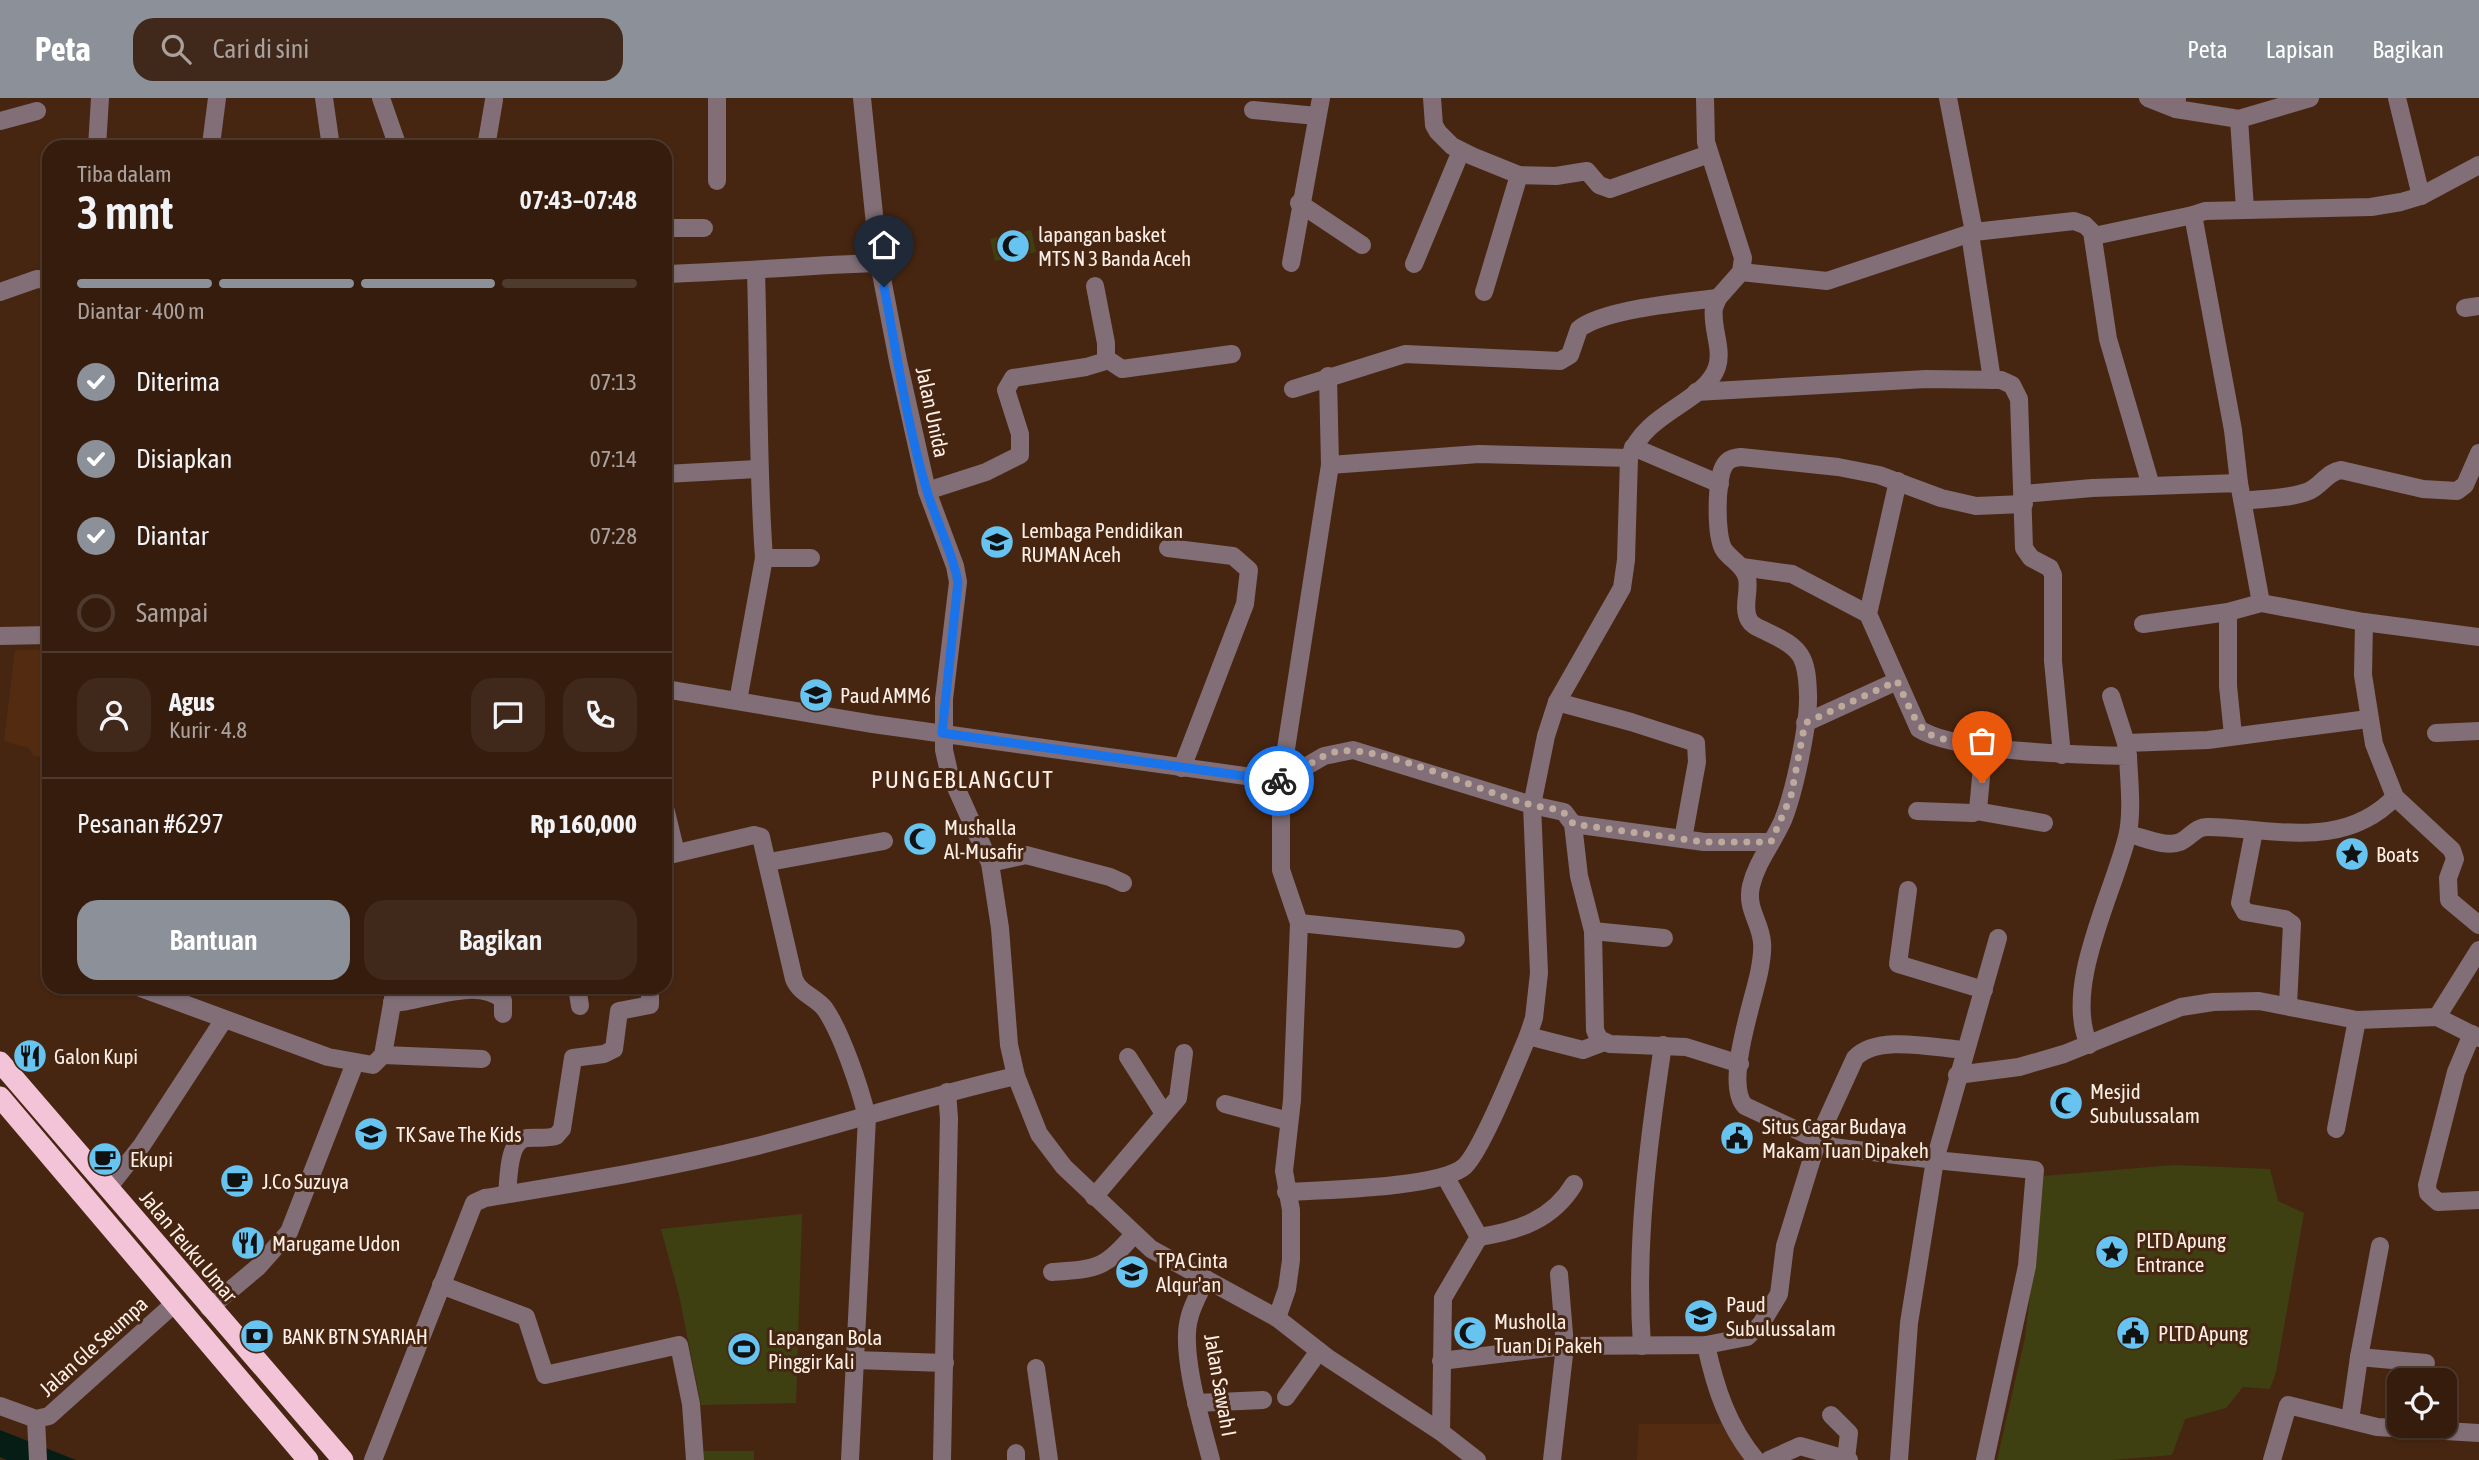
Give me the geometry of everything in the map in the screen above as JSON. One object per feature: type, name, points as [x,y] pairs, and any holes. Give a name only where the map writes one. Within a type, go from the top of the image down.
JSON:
[{"type":"highway","name":"Jalan Teuku Umar","points":[[0,1062],[209,1308],[344,1460]]},
{"type":"highway","points":[[0,1097],[309,1460]]},
{"type":"street","points":[[97,140],[100,98]]},
{"type":"street","points":[[212,140],[217,98]]},
{"type":"street","points":[[324,98],[330,140]]},
{"type":"street","points":[[381,98],[396,140]]},
{"type":"street","points":[[717,98],[717,181]]},
{"type":"street","name":"Jalan Unida","points":[[862,98],[879,263],[927,491],[955,566],[958,582],[942,733],[949,772],[990,863],[1000,928],[1009,1045],[1016,1076],[1039,1134],[1054,1156],[1094,1197],[1167,1260],[1277,1318],[1319,1351],[1446,1436],[1477,1460]]},
{"type":"street","points":[[1432,98],[1434,125],[1438,132],[1461,151],[1519,175],[1556,176],[1582,170],[1590,172],[1602,187],[1615,188],[1709,154]]},
{"type":"street","points":[[1286,1192],[1363,1187],[1445,1176],[1460,1170],[1468,1163],[1528,1036],[1534,1018],[1539,973],[1532,805],[1546,736],[1558,702],[1622,587],[1626,560],[1631,453],[1653,423],[1696,393],[1713,375],[1717,365],[1713,315],[1718,298],[1741,272],[1743,258],[1709,154],[1704,128],[1705,98]]},
{"type":"street","points":[[1948,98],[1972,233],[1992,380]]},
{"type":"street","points":[[2148,98],[2239,119],[2310,98]]},
{"type":"street","points":[[2396,98],[2421,196]]},
{"type":"street","points":[[487,140],[496,99]]},
{"type":"street","points":[[1253,110],[1319,107],[1299,203],[1291,263]]},
{"type":"street","points":[[0,121],[37,111]]},
{"type":"street","points":[[2239,119],[2245,209]]},
{"type":"street","points":[[1414,264],[1461,151]]},
{"type":"street","points":[[2094,236],[2204,211],[2371,207],[2421,196],[2479,165]]},
{"type":"street","points":[[1484,292],[1519,175]]},
{"type":"street","points":[[1299,203],[1362,245]]},
{"type":"street","points":[[2193,215],[2233,430],[2239,482],[2261,603]]},
{"type":"street","points":[[1741,272],[1828,281],[1972,233],[2074,221],[2088,228],[2094,236],[2108,340],[2151,486]]},
{"type":"street","points":[[672,228],[704,228]]},
{"type":"street","points":[[672,274],[756,272],[811,264],[879,263]]},
{"type":"street","points":[[737,701],[764,558],[757,468],[760,377],[756,272]]},
{"type":"street","points":[[0,292],[42,279]]},
{"type":"street","points":[[1094,286],[1107,359],[1122,369],[1232,354]]},
{"type":"street","points":[[1293,389],[1405,354],[1560,361],[1570,355],[1579,329],[1591,322],[1640,310],[1718,298]]},
{"type":"street","points":[[927,491],[986,472],[1020,455],[1020,434],[1006,390],[1013,378],[1101,364],[1107,359]]},
{"type":"street","points":[[1277,1318],[1287,1289],[1291,1260],[1292,1218],[1284,1171],[1299,923],[1281,870],[1278,850],[1281,781],[1330,465],[1328,376]]},
{"type":"street","points":[[1696,393],[1913,380],[1992,380],[2012,384],[2018,394],[2025,552],[2053,572],[2053,661],[2063,755]]},
{"type":"street","points":[[1330,465],[1479,454],[1631,453],[1720,485]]},
{"type":"street","points":[[2243,501],[2301,494],[2317,486],[2333,472],[2341,470],[2423,489],[2457,491],[2465,485],[2479,453]]},
{"type":"street","points":[[1985,1460],[2027,1266],[2035,1170],[1851,1150],[1818,1139],[1742,1104],[1737,1090],[1744,1027],[1762,953],[1760,932],[1749,897],[1757,866],[1771,842],[1791,796],[1809,700],[1806,663],[1797,650],[1750,621],[1746,611],[1747,582],[1742,568],[1721,542],[1718,531],[1720,485],[1725,465],[1734,458],[1741,457],[1838,467],[1898,481],[1941,498],[1976,506],[2151,486],[2239,482]]},
{"type":"street","points":[[672,474],[757,468]]},
{"type":"street","points":[[1898,481],[1868,614],[1919,729],[1940,739],[2063,755],[2127,750],[2368,719]]},
{"type":"street","points":[[1168,548],[1233,556],[1250,570],[1245,604],[1182,768]]},
{"type":"street","points":[[764,558],[811,558]]},
{"type":"street","points":[[1742,568],[1791,574],[1868,614]]},
{"type":"street","points":[[2143,624],[2261,603],[2364,622],[2479,637]]},
{"type":"street","points":[[2228,611],[2228,686],[2233,735]]},
{"type":"street","points":[[2364,622],[2363,675],[2374,744],[2395,797],[2452,850],[2455,859],[2448,878],[2449,900],[2479,925]]},
{"type":"street","points":[[0,636],[42,635]]},
{"type":"street","points":[[1805,723],[1897,681]]},
{"type":"street","points":[[672,690],[942,733],[1281,781],[1324,756],[1353,750],[1532,805],[1559,810],[1567,814],[1573,824],[1579,876],[1593,932],[1595,1030],[1604,1042]]},
{"type":"street","points":[[2089,1045],[2081,1021],[2082,984],[2128,834],[2127,750],[2117,724],[2111,696]]},
{"type":"street","points":[[1558,702],[1696,743],[1696,762],[1683,839]]},
{"type":"street","points":[[2435,733],[2479,731]]},
{"type":"street","points":[[1976,811],[1984,745]]},
{"type":"street","points":[[2128,834],[2170,844],[2181,842],[2202,827],[2318,835],[2382,811],[2395,797]]},
{"type":"street","points":[[1917,811],[1976,811],[2044,823]]},
{"type":"street","points":[[1573,824],[1715,843],[1771,842]]},
{"type":"street","points":[[2254,831],[2239,903],[2245,912],[2285,919],[2292,924],[2288,1005]]},
{"type":"street","points":[[672,855],[758,835],[764,842],[794,979],[802,991],[814,998],[827,1012],[860,1087],[867,1117],[850,1460]]},
{"type":"street","points":[[768,862],[884,841]]},
{"type":"street","points":[[990,863],[1026,855],[1123,883]]},
{"type":"street","points":[[1908,890],[1898,964],[1984,990]]},
{"type":"street","points":[[1299,923],[1456,939]]},
{"type":"street","points":[[1593,932],[1664,938]]},
{"type":"street","points":[[1899,1460],[1909,1323],[1935,1160],[1998,938]]},
{"type":"street","points":[[2437,1017],[2479,950]]},
{"type":"street","points":[[156,994],[223,1021],[355,1063],[376,1064],[383,1055],[393,995],[415,1002],[432,994]]},
{"type":"street","points":[[492,994],[503,1000],[503,1014]]},
{"type":"street","points":[[578,994],[580,1006]]},
{"type":"street","points":[[507,1194],[511,1161],[518,1143],[523,1138],[552,1137],[562,1129],[573,1058],[604,1054],[614,1049],[619,1011],[650,1005],[650,994]]},
{"type":"street","points":[[1957,1075],[2019,1067],[2089,1045],[2181,1007],[2235,1001],[2288,1005],[2357,1020],[2437,1017],[2476,1036],[2462,1054],[2427,1185],[2428,1193],[2438,1202],[2479,1200]]},
{"type":"street","points":[[2336,1129],[2357,1020]]},
{"type":"street","points":[[108,1188],[142,1145],[223,1021]]},
{"type":"street","points":[[1528,1036],[1583,1050],[1604,1042],[1686,1047],[1740,1064]]},
{"type":"street","points":[[1441,1361],[1565,1346],[1706,1345],[1747,1336],[1773,1308],[1779,1294],[1790,1227],[1818,1139],[1855,1058],[1866,1048],[1881,1044],[1965,1050]]},
{"type":"street","points":[[1642,1346],[1640,1275],[1651,1123],[1663,1045]]},
{"type":"street","points":[[1094,1197],[1163,1112],[1178,1098],[1184,1053]]},
{"type":"street","points":[[383,1055],[482,1059]]},
{"type":"street","points":[[1128,1057],[1163,1112]]},
{"type":"street","points":[[209,1308],[270,1255],[289,1232],[355,1063]]},
{"type":"street","points":[[373,1460],[474,1203],[507,1194],[629,1175],[867,1117],[947,1092],[1016,1076]]},
{"type":"street","points":[[942,1460],[947,1092]]},
{"type":"street","points":[[1225,1104],[1289,1121]]},
{"type":"street","points":[[1445,1176],[1479,1237]]},
{"type":"street","points":[[1451,1460],[1446,1436],[1441,1361],[1444,1298],[1479,1237],[1543,1219],[1556,1209],[1574,1184]]},
{"type":"street","points":[[1052,1272],[1086,1269],[1105,1264],[1114,1259],[1134,1234]]},
{"type":"street","points":[[2350,1420],[2380,1245]]},
{"type":"street","points":[[1552,1460],[1565,1346],[1559,1274]]},
{"type":"street","name":"Jalan Sawah I","points":[[1206,1279],[1187,1328],[1196,1403],[1212,1460]]},
{"type":"street","points":[[441,1285],[526,1317],[545,1375],[679,1345],[689,1393],[695,1460]]},
{"type":"street","name":"Jalan Gle Seumpa","points":[[0,1406],[36,1427],[175,1303]]},
{"type":"street","points":[[1706,1345],[1714,1383],[1727,1416],[1756,1460]]},
{"type":"street","points":[[1286,1397],[1319,1351]]},
{"type":"street","points":[[2359,1357],[2426,1363]]},
{"type":"street","points":[[855,1360],[945,1363]]},
{"type":"street","points":[[1036,1368],[1049,1460]]},
{"type":"street","points":[[1196,1403],[1263,1399]]},
{"type":"street","points":[[2272,1460],[2288,1405],[2378,1427],[2479,1433]]},
{"type":"street","points":[[1769,1460],[1800,1446],[1847,1460],[1849,1433],[1831,1415]]},
{"type":"street","points":[[36,1427],[38,1460]]},
{"type":"shaded area","name":"lapangan basket MTS N 3 Banda Aceh","points":[[1031,230],[1036,252],[995,261],[990,239]]},
{"type":"shaded area","points":[[15,650],[42,650],[42,756],[34,756],[29,748],[4,741]]},
{"type":"shaded area","points":[[2174,1165],[2270,1169],[2278,1201],[2304,1213],[2276,1372],[2270,1389],[2243,1387],[2226,1408],[2185,1419],[2172,1455],[2111,1460],[1997,1460],[2025,1338],[2044,1176]]},
{"type":"shaded area","name":"Lapangan Bola Pinggir Kali","points":[[802,1214],[796,1403],[701,1405],[679,1295],[661,1229]]},
{"type":"shaded area","points":[[1639,1424],[1729,1424],[1754,1460],[1637,1460]]},
{"type":"shaded area","points":[[0,1430],[76,1460],[7,1460],[0,1457]]},
{"type":"shaded area","points":[[699,1451],[754,1451],[754,1460],[699,1460]]},
{"type":"way so far","points":[[1279,781],[1324,756],[1353,750],[1511,799],[1559,810],[1567,814],[1573,824],[1715,843],[1771,842],[1783,820],[1791,796],[1805,723],[1897,681],[1919,729],[1940,739],[1984,745],[1982,783]]},
{"type":"place","name":"lapangan basket MTS N 3 Banda Aceh","points":[[1013,246]]},
{"type":"place","name":"Lembaga Pendidikan RUMAN Aceh","points":[[997,542]]},
{"type":"place","name":"Paud AMM6","points":[[816,695]]},
{"type":"place","name":"Mushalla Al-Musafir","points":[[920,839]]},
{"type":"place","name":"Boats","points":[[2352,854]]},
{"type":"place","name":"Galon Kupi","points":[[30,1056]]},
{"type":"place","name":"Mesjid Subulussalam","points":[[2066,1103]]},
{"type":"place","name":"TK Save The Kids","points":[[371,1134]]},
{"type":"place","name":"Situs Cagar Budaya Makam Tuan Dipakeh","points":[[1737,1138]]},
{"type":"place","name":"Ekupi","points":[[105,1159]]},
{"type":"place","name":"J.Co Suzuya","points":[[237,1181]]},
{"type":"place","name":"Marugame Udon","points":[[248,1243]]},
{"type":"place","name":"PLTD Apung Entrance","points":[[2112,1252]]},
{"type":"place","name":"TPA Cinta Alqur'an","points":[[1132,1272]]},
{"type":"place","name":"Paud Subulussalam","points":[[1701,1316]]},
{"type":"place","name":"Musholla Tuan Di Pakeh","points":[[1470,1333]]},
{"type":"place","name":"PLTD Apung","points":[[2133,1333]]},
{"type":"place","name":"BANK BTN SYARIAH","points":[[257,1336]]},
{"type":"place","name":"Lapangan Bola Pinggir Kali","points":[[744,1349]]},
{"type":"district","name":"PUNGEBLANGCUT","points":[[963,779]]},
{"type":"route","points":[[884,287],[912,431],[927,491],[955,566],[958,582],[942,733],[1279,781]]}]
